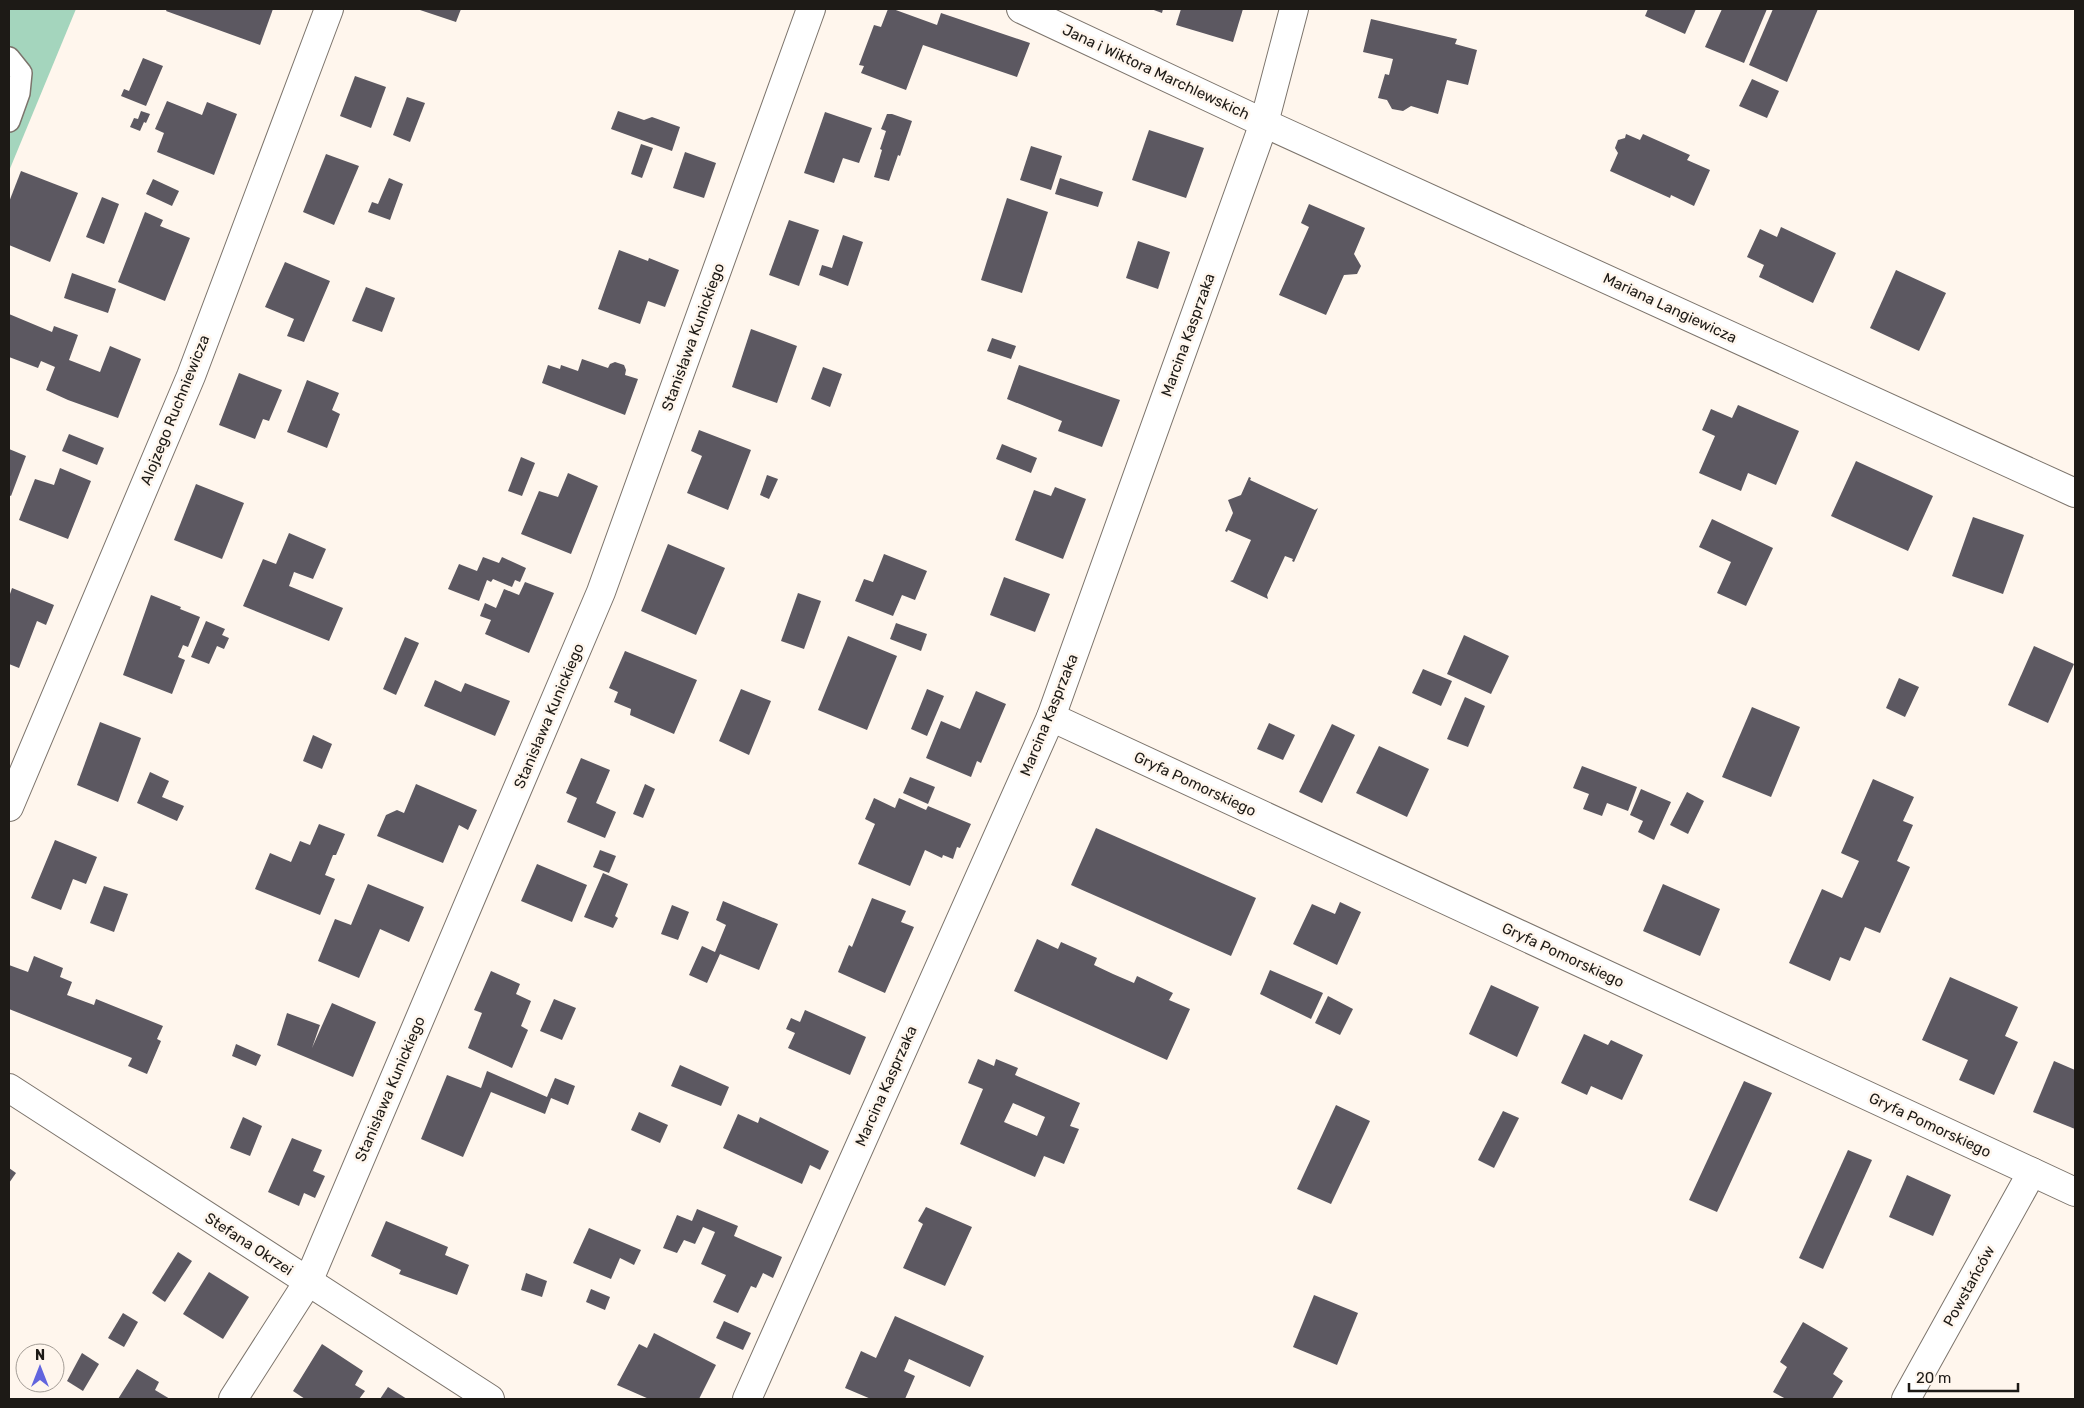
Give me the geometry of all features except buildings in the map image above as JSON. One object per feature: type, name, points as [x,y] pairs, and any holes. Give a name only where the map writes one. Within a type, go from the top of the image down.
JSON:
[{"type":"street","name":"Alojzego Ruchniewicza","points":[[9,807],[191,376],[330,9]]},
{"type":"street","name":"Stanisława Kunickiego","points":[[233,1399],[308,1282],[601,592],[811,9]]},
{"type":"street","name":"Jana i Wiktora Marchlewskich","points":[[1021,9],[1264,123]]},
{"type":"street","name":"Marcina Kasprzaka","points":[[746,1399],[1051,717],[1264,123],[1294,9]]},
{"type":"street","name":"Mariana Langiewicza","points":[[1264,123],[2075,493]]},
{"type":"street","name":"Gryfa Pomorskiego","points":[[1051,717],[2075,1192]]},
{"type":"street","name":"Stefana Okrzei","points":[[9,1088],[490,1399]]},
{"type":"street","name":"Powstańców","points":[[1906,1399],[2032,1172]]},
{"type":"lane","points":[[9,58],[21,73],[19,93],[9,120]]},
{"type":"green space","points":[[9,9],[76,9],[9,171]]}]
